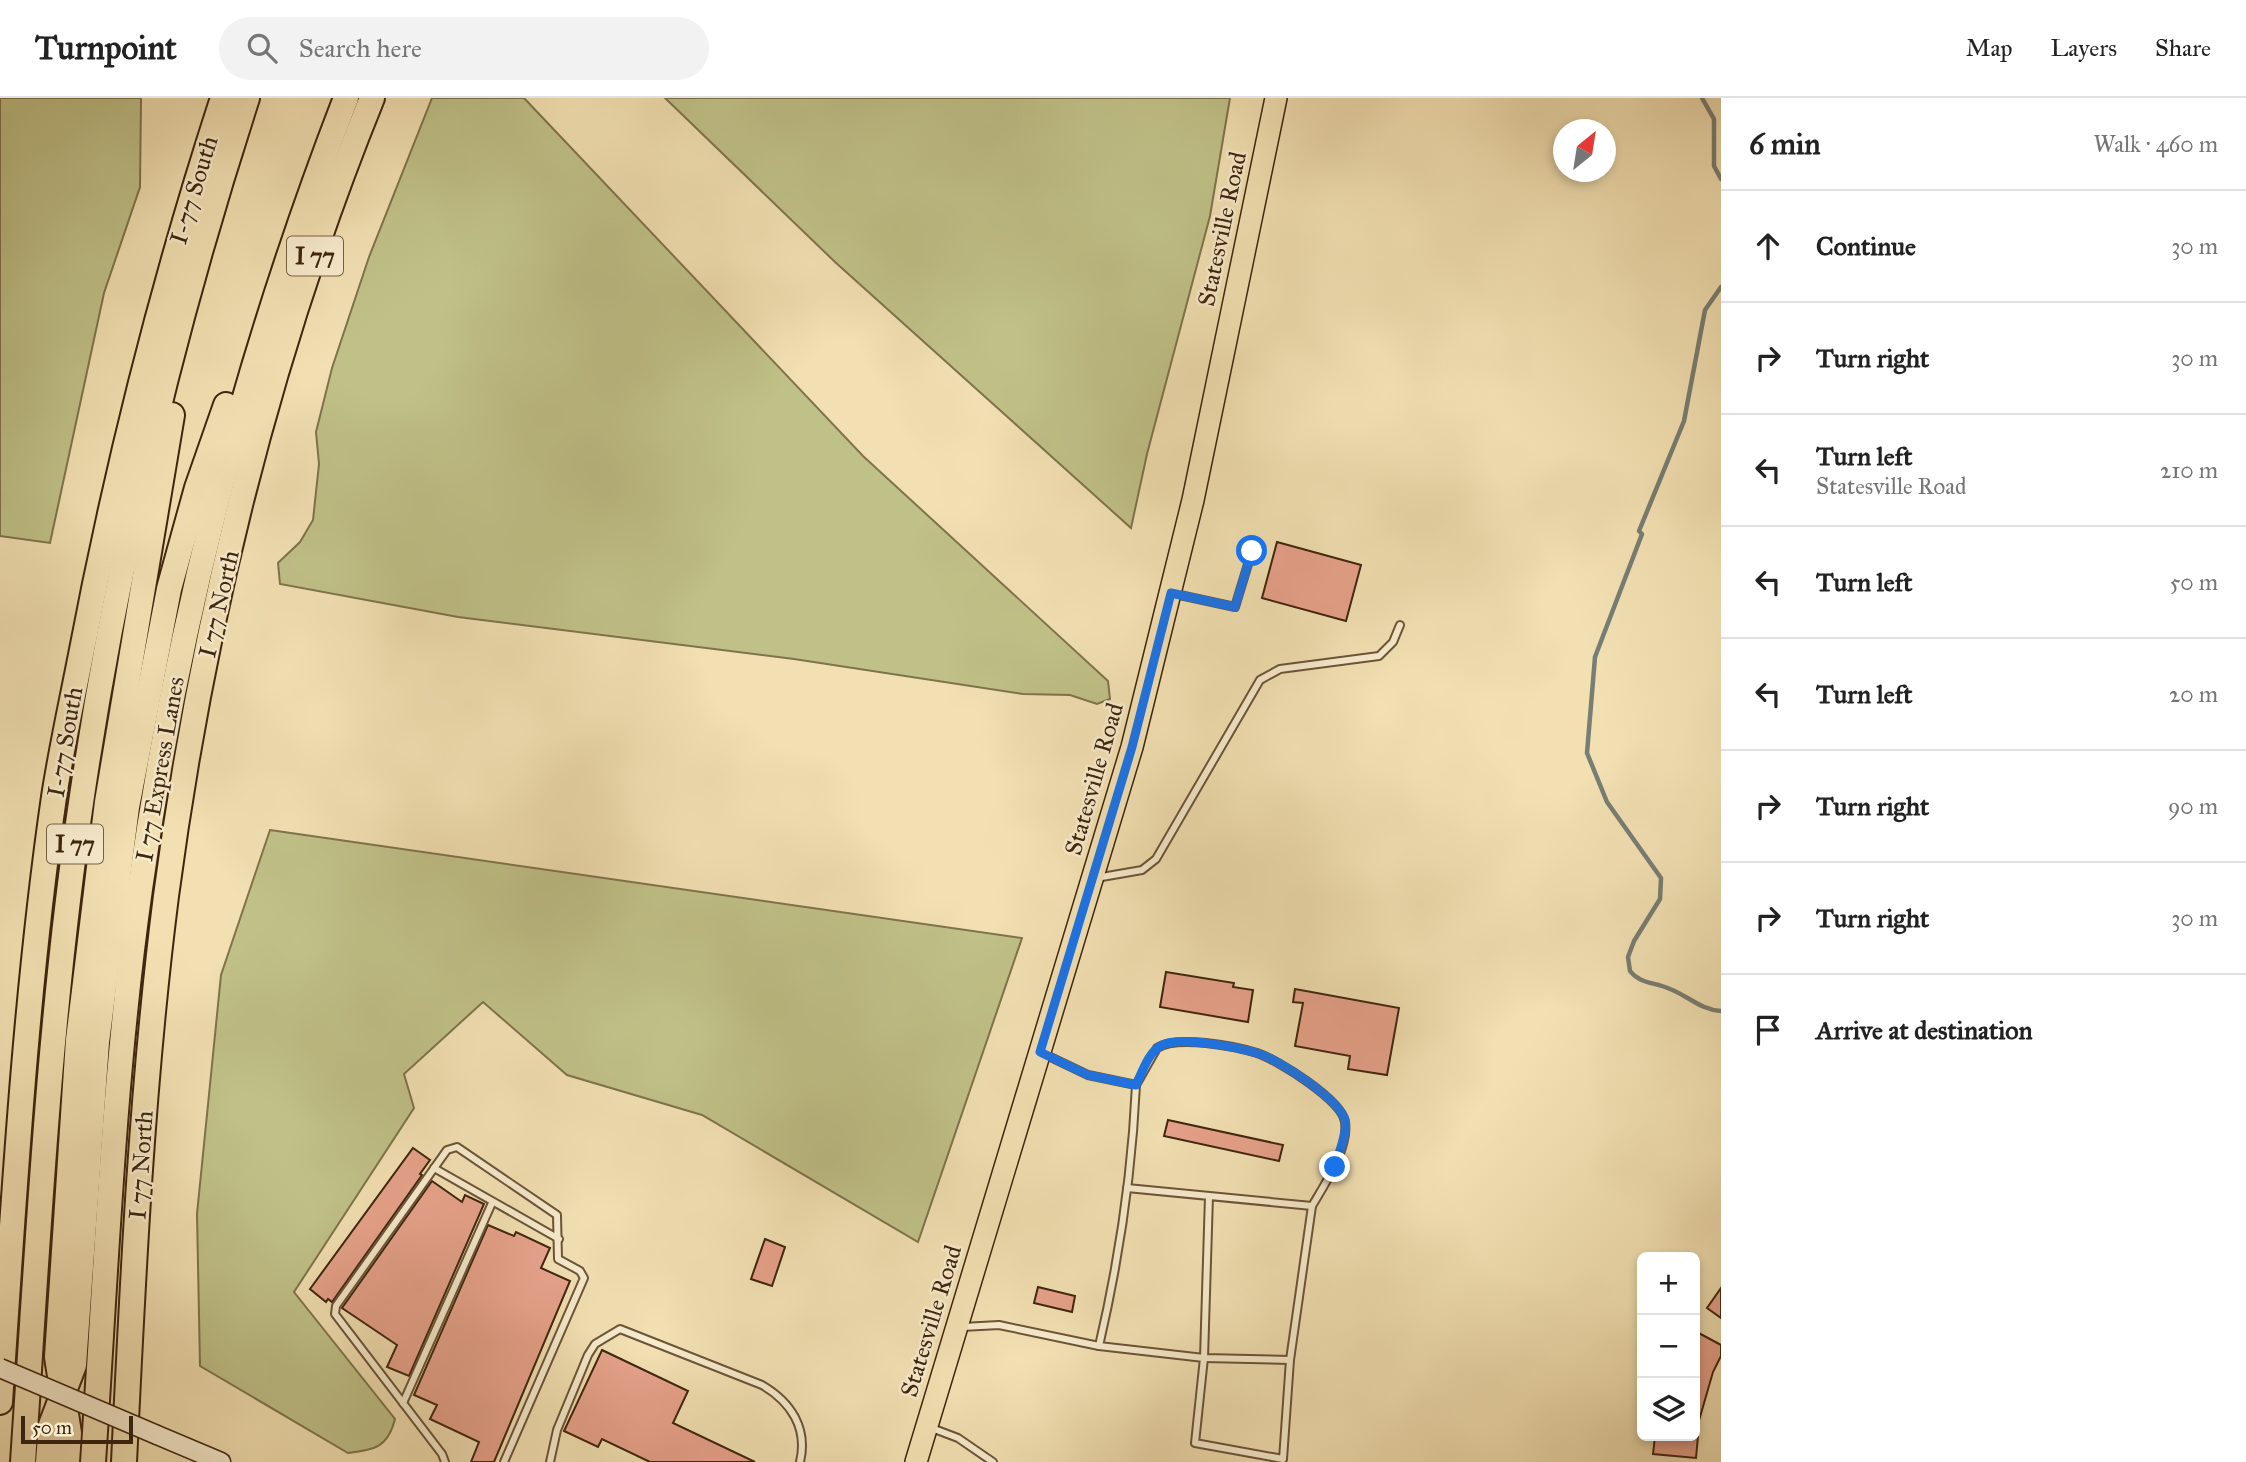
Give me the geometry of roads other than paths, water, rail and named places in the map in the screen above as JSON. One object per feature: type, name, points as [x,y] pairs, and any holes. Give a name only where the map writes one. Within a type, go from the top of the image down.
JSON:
[{"type":"highway","name":"I-77 South","points":[[0,1402],[26,1035],[55,794],[99,565],[132,417],[181,232],[223,98]]},
{"type":"highway","name":"I 77","points":[[23,1462],[53,1037],[84,785],[108,637],[139,490],[203,238],[247,98]]},
{"type":"highway","name":"I 77 Express Lanes","points":[[93,1462],[122,1044],[152,811],[181,650],[218,488],[289,252],[346,98]]},
{"type":"highway","name":"I 77 North","points":[[124,1462],[133,1276],[150,1047],[166,896],[192,736],[225,577],[266,416],[313,260],[372,98]]},
{"type":"highway","points":[[58,1458],[51,1425],[74,1365],[67,1339],[78,1040],[95,886],[121,709],[203,238]]},
{"type":"highway","points":[[67,1339],[105,967],[127,807],[156,645],[205,464],[230,392],[289,252]]},
{"type":"main road","name":"Statesville Road","points":[[916,1462],[1132,747],[1171,593],[1276,98]]},
{"type":"main road","points":[[0,1368],[221,1462]]},
{"type":"lane","points":[[1171,593],[1235,607],[1252,551]]},
{"type":"lane","points":[[1092,879],[1142,870],[1156,859],[1260,680],[1280,669],[1379,656],[1393,642],[1400,625]]},
{"type":"lane","points":[[1099,1346],[1114,1282],[1127,1188],[1136,1085],[1157,1048],[1180,1041],[1259,1054],[1325,1094],[1340,1110],[1346,1122],[1335,1167],[1312,1206],[1290,1360],[1283,1459],[1195,1443],[1204,1358],[1209,1196]]},
{"type":"lane","points":[[1040,1052],[1088,1075],[1136,1085]]},
{"type":"lane","points":[[445,1462],[442,1454],[335,1314],[337,1306],[447,1150],[457,1147],[557,1215],[558,1259],[580,1272],[584,1278],[504,1462]]},
{"type":"lane","points":[[434,1168],[492,1203],[559,1238]]},
{"type":"lane","points":[[1127,1188],[1312,1206]]},
{"type":"lane","points":[[403,1403],[492,1203]]},
{"type":"lane","points":[[957,1327],[999,1325],[1099,1346],[1204,1358],[1290,1360]]},
{"type":"lane","points":[[550,1462],[557,1430],[588,1355],[594,1344],[620,1329],[762,1385],[780,1395],[792,1408],[799,1425],[803,1443],[800,1462]]},
{"type":"lane","points":[[927,1426],[958,1438],[993,1462]]},
{"type":"waterway","points":[[1702,98],[1714,119],[1714,166],[1721,179]]},
{"type":"waterway","points":[[1721,287],[1705,310],[1684,421],[1639,531],[1642,534],[1595,657],[1587,753],[1607,802],[1661,878],[1660,899],[1634,941],[1628,957],[1630,971],[1643,981],[1670,989],[1707,1008],[1721,1011]]}]
